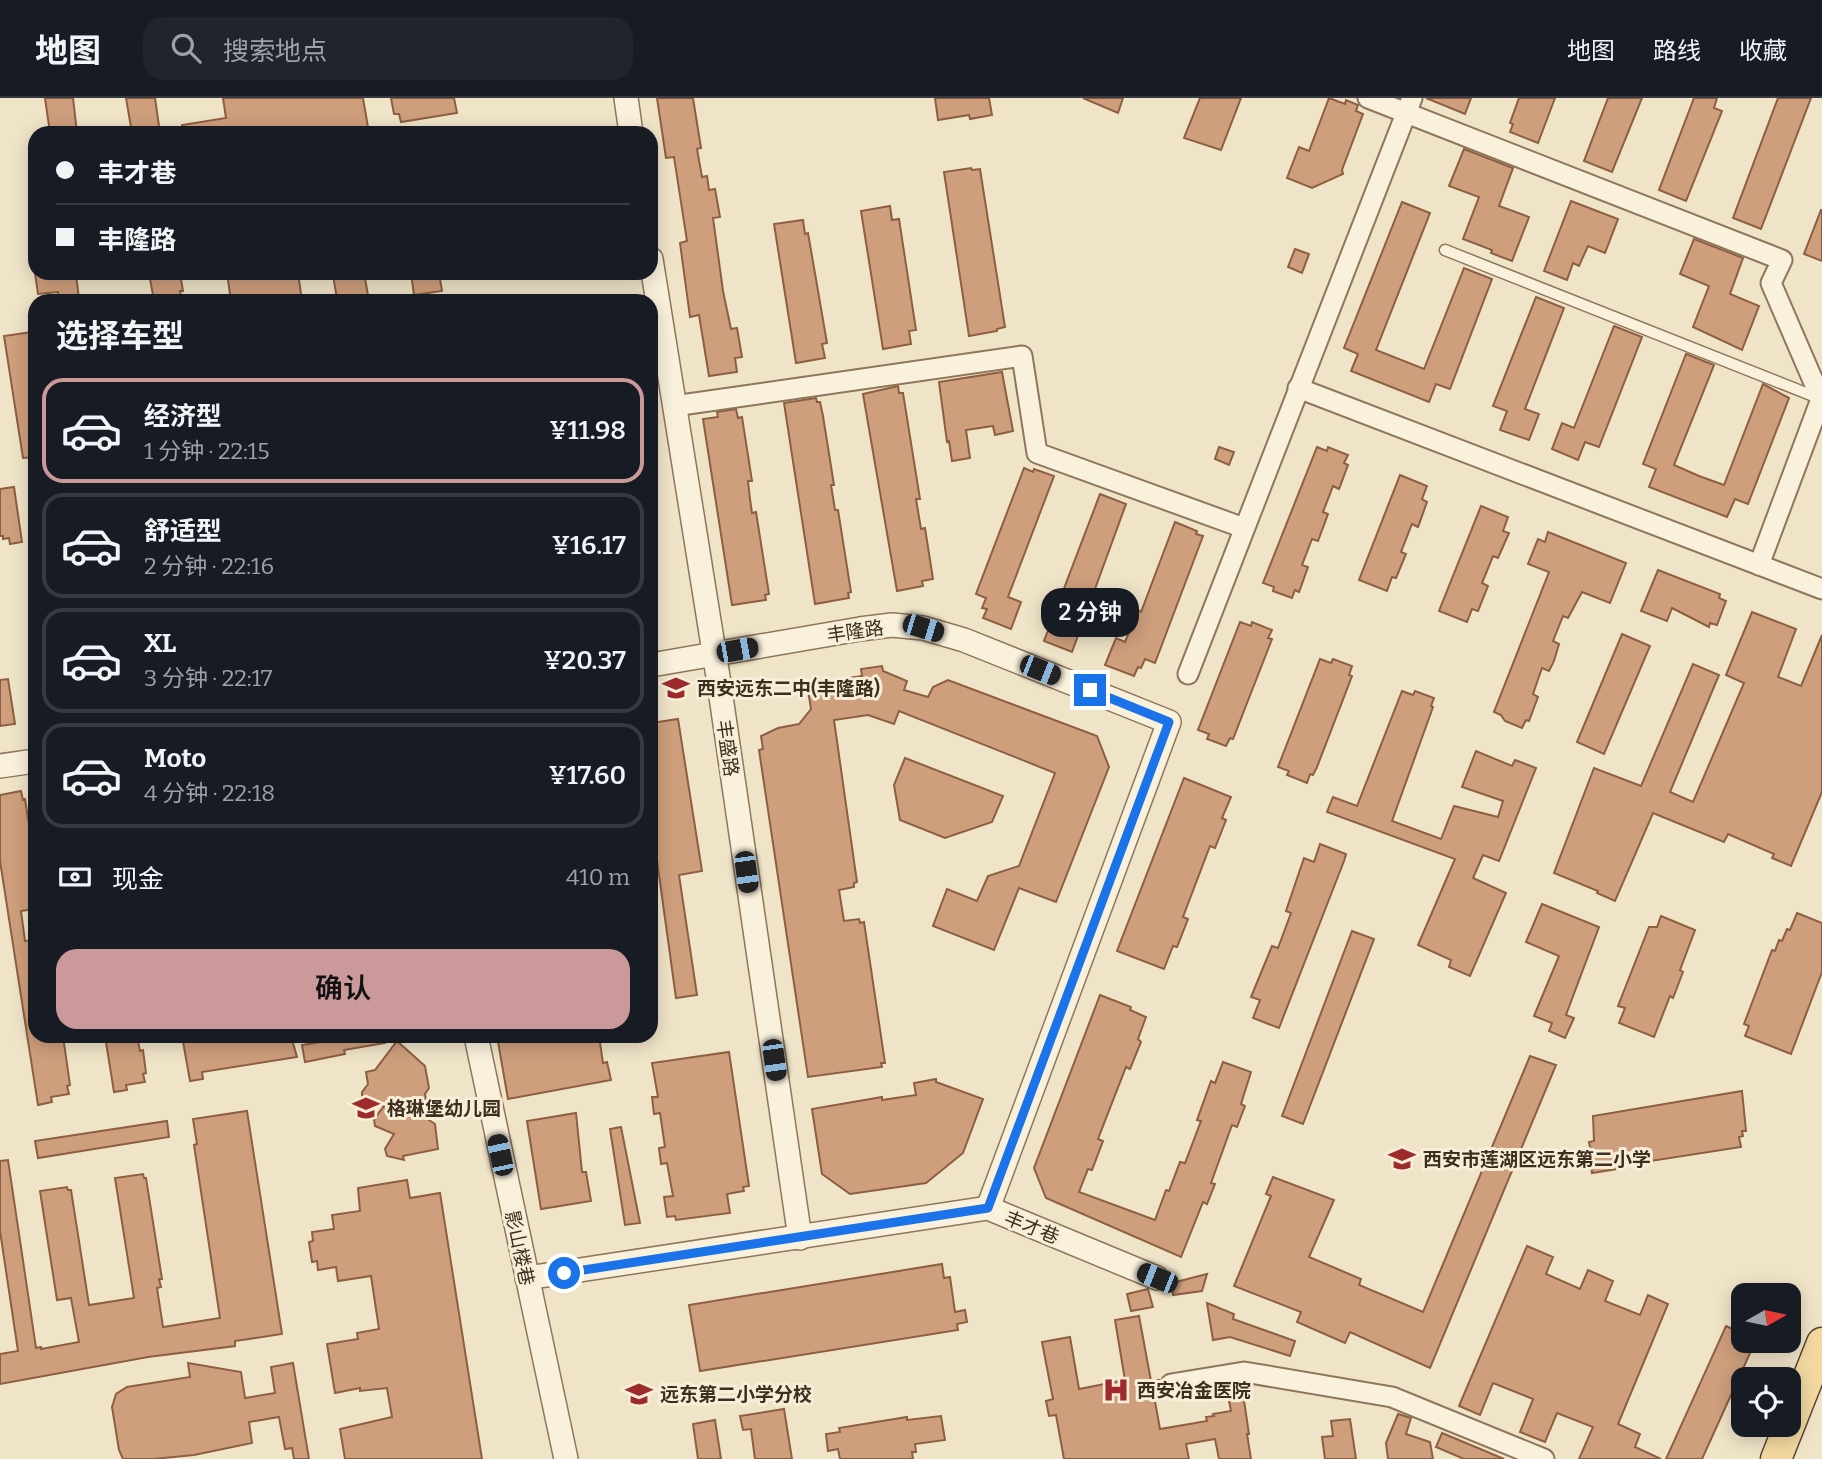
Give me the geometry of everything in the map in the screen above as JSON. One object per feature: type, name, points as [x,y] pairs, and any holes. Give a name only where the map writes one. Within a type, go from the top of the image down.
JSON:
[{"type":"main road","points":[[1776,1459],[1822,1343]]},
{"type":"street","points":[[626,98],[630,126]]},
{"type":"street","points":[[1367,98],[1409,106],[1782,260],[1771,282],[1821,399],[1759,565]]},
{"type":"street","points":[[1188,674],[1409,106]]},
{"type":"street","name":"丰盛路","points":[[658,303],[714,654],[800,1238]]},
{"type":"street","points":[[674,407],[1022,356],[1037,453],[1244,528]]},
{"type":"street","points":[[1298,388],[1822,589]]},
{"type":"street","name":"丰隆路","points":[[658,664],[860,629],[892,625],[923,628],[964,640],[1169,722],[988,1208]]},
{"type":"street","points":[[0,766],[28,762]]},
{"type":"street","name":"影山楼巷","points":[[477,1043],[566,1459]]},
{"type":"street","name":"丰才巷","points":[[527,1278],[988,1208],[1157,1278]]},
{"type":"street","points":[[1171,1384],[1244,1372],[1392,1397],[1544,1459]]},
{"type":"lane","points":[[1445,250],[1821,399]]},
{"type":"building","points":[[45,98],[73,98],[76,126],[49,126]]},
{"type":"building","points":[[126,98],[155,98],[159,126],[131,126]]},
{"type":"building","points":[[223,98],[363,98],[368,126],[182,126],[226,118]]},
{"type":"building","points":[[391,98],[454,98],[457,113],[401,122],[399,114],[394,114]]},
{"type":"building","points":[[657,98],[693,98],[701,148],[697,149],[702,177],[707,176],[709,190],[715,189],[720,217],[713,218],[723,291],[731,329],[737,328],[742,357],[735,358],[737,372],[709,376],[699,315],[690,317],[680,243],[687,241],[674,157],[666,158]]},
{"type":"building","points":[[935,98],[989,98],[992,115],[970,119],[969,115],[938,120]]},
{"type":"building","points":[[1083,98],[1123,98],[1118,113]]},
{"type":"building","points":[[1200,98],[1241,98],[1221,150],[1184,138]]},
{"type":"building","points":[[1329,98],[1358,105],[1356,111],[1363,114],[1342,170],[1343,174],[1312,188],[1287,178],[1299,147],[1309,151]]},
{"type":"building","points":[[1426,98],[1471,98],[1465,114]]},
{"type":"building","points":[[1519,98],[1555,98],[1538,143],[1510,132],[1513,124],[1510,123]]},
{"type":"building","points":[[1608,98],[1642,98],[1612,172],[1584,161]]},
{"type":"building","points":[[1694,98],[1717,98],[1714,108],[1722,111],[1686,201],[1659,190]]},
{"type":"building","points":[[1778,98],[1811,98],[1761,229],[1733,218]]},
{"type":"building","points":[[1464,149],[1513,168],[1499,206],[1529,217],[1512,261],[1463,239],[1479,197],[1449,186]]},
{"type":"building","points":[[980,169],[1005,327],[969,336],[944,172]]},
{"type":"building","points":[[1571,201],[1618,219],[1605,253],[1588,246],[1579,266],[1573,263],[1567,280],[1544,271]]},
{"type":"building","points":[[1402,202],[1430,213],[1376,350],[1424,369],[1464,268],[1492,279],[1450,389],[1436,384],[1429,402],[1351,371],[1358,354],[1344,348]]},
{"type":"building","points":[[890,206],[892,220],[899,219],[916,330],[909,331],[911,344],[883,349],[861,211]]},
{"type":"building","points":[[1822,210],[1822,261],[1804,254]]},
{"type":"building","points":[[803,220],[805,234],[808,233],[827,343],[822,344],[825,358],[796,363],[774,224]]},
{"type":"building","points":[[1694,239],[1743,258],[1730,294],[1759,306],[1742,350],[1693,327],[1709,286],[1680,274]]},
{"type":"building","points":[[1295,249],[1309,254],[1302,273],[1288,267]]},
{"type":"building","points":[[36,280],[77,280],[78,294],[38,294]]},
{"type":"building","points":[[150,280],[181,280],[183,291],[180,291],[181,294],[153,294]]},
{"type":"building","points":[[228,280],[299,280],[301,294],[230,294]]},
{"type":"building","points":[[334,280],[365,280],[368,294],[336,294]]},
{"type":"building","points":[[412,280],[440,280],[442,291],[414,294]]},
{"type":"building","points":[[1536,297],[1564,308],[1525,409],[1539,414],[1529,440],[1500,430],[1507,411],[1493,406]]},
{"type":"building","points":[[1614,326],[1642,337],[1599,447],[1585,442],[1578,460],[1552,449],[1562,423],[1574,428]]},
{"type":"building","points":[[28,333],[28,458],[23,458],[4,336]]},
{"type":"building","points":[[1686,354],[1714,365],[1674,465],[1699,476],[1724,485],[1763,384],[1789,398],[1748,504],[1735,499],[1727,517],[1649,487],[1656,469],[1643,464]]},
{"type":"building","points":[[1002,372],[1013,431],[995,435],[993,426],[966,430],[970,458],[952,461],[939,382]]},
{"type":"building","points":[[898,386],[899,393],[903,393],[920,499],[916,499],[921,529],[925,528],[933,579],[922,581],[923,586],[897,591],[863,394]]},
{"type":"building","points":[[816,398],[817,402],[820,402],[823,416],[834,485],[831,485],[835,510],[838,510],[851,592],[848,593],[849,598],[815,604],[784,403]]},
{"type":"building","points":[[736,409],[738,418],[742,417],[752,481],[748,481],[752,513],[756,512],[769,594],[765,595],[766,600],[732,605],[703,419],[718,417],[717,412]]},
{"type":"building","points":[[1219,447],[1234,452],[1229,465],[1215,459]]},
{"type":"building","points":[[1317,447],[1327,451],[1328,447],[1348,455],[1344,463],[1348,465],[1339,489],[1333,486],[1323,512],[1328,514],[1318,541],[1312,539],[1302,565],[1308,567],[1299,592],[1295,590],[1292,598],[1273,591],[1274,587],[1263,583]]},
{"type":"building","points":[[1024,468],[1054,476],[1008,597],[1021,602],[1011,629],[983,618],[987,609],[982,608],[986,598],[976,594]]},
{"type":"building","points":[[1400,475],[1427,486],[1422,499],[1427,502],[1418,527],[1412,524],[1401,552],[1406,554],[1387,591],[1359,580]]},
{"type":"building","points":[[14,487],[22,542],[10,544],[9,538],[3,539],[3,536],[0,536],[0,489]]},
{"type":"building","points":[[1100,494],[1126,504],[1072,652],[1044,641]]},
{"type":"building","points":[[1481,506],[1508,517],[1503,531],[1509,533],[1498,558],[1493,556],[1482,583],[1488,586],[1478,611],[1472,609],[1467,622],[1439,611]]},
{"type":"building","points":[[1175,522],[1203,536],[1155,663],[1145,659],[1134,676],[1105,665],[1116,638],[1125,642],[1138,610],[1141,612]]},
{"type":"building","points":[[1548,532],[1626,563],[1610,603],[1582,592],[1568,618],[1563,616],[1553,641],[1559,644],[1554,661],[1549,671],[1542,668],[1533,694],[1538,697],[1529,721],[1526,720],[1522,728],[1505,721],[1501,715],[1494,712],[1549,572],[1528,564],[1538,539],[1545,542]]},
{"type":"building","points":[[1658,570],[1720,594],[1719,598],[1726,601],[1717,625],[1710,623],[1709,627],[1672,608],[1667,621],[1641,611]]},
{"type":"building","points":[[1752,612],[1796,629],[1778,677],[1801,686],[1822,635],[1822,792],[1791,866],[1772,858],[1774,854],[1728,834],[1724,842],[1653,813],[1615,901],[1554,873],[1594,768],[1641,786],[1693,664],[1719,675],[1670,792],[1693,802],[1744,683],[1726,675]]},
{"type":"building","points":[[1240,622],[1251,626],[1252,622],[1272,630],[1268,638],[1272,639],[1233,739],[1230,738],[1226,746],[1207,739],[1209,734],[1198,730]]},
{"type":"building","points":[[1622,634],[1650,646],[1604,754],[1577,742]]},
{"type":"building","points":[[1320,659],[1331,663],[1333,659],[1352,666],[1349,675],[1352,676],[1317,767],[1313,775],[1310,774],[1307,783],[1287,775],[1289,771],[1278,767]]},
{"type":"building","points":[[882,666],[883,671],[907,681],[904,690],[928,697],[933,687],[948,680],[1097,736],[1109,767],[1056,902],[1019,888],[994,950],[933,926],[947,889],[977,901],[988,876],[1019,866],[1055,773],[899,711],[894,724],[868,715],[834,720],[857,882],[854,887],[839,890],[844,921],[859,919],[860,923],[864,922],[885,1063],[881,1063],[882,1067],[808,1077],[759,750],[763,749],[761,736],[778,728],[799,724],[811,709],[807,684],[862,676],[861,669]]},
{"type":"building","points":[[8,679],[15,724],[0,726],[0,680]]},
{"type":"building","points":[[1402,691],[1413,695],[1415,691],[1434,698],[1392,821],[1441,839],[1454,806],[1498,817],[1503,801],[1462,787],[1476,751],[1512,766],[1515,760],[1536,768],[1499,861],[1483,855],[1473,878],[1506,893],[1470,976],[1449,967],[1451,960],[1418,945],[1455,859],[1327,812],[1333,797],[1357,806]]},
{"type":"building","points":[[678,719],[702,871],[679,875],[697,995],[676,998],[658,868],[658,722]]},
{"type":"building","points":[[905,758],[1003,796],[992,822],[945,838],[900,820],[894,785]]},
{"type":"building","points":[[1184,778],[1231,797],[1222,818],[1226,820],[1215,848],[1210,846],[1183,917],[1188,919],[1177,947],[1173,946],[1164,969],[1117,951]]},
{"type":"building","points":[[21,791],[28,818],[28,910],[21,911],[25,941],[28,941],[28,1041],[0,861],[0,795]]},
{"type":"building","points":[[1320,844],[1346,854],[1279,1028],[1253,1018],[1260,1000],[1251,997],[1272,946],[1278,948],[1291,913],[1286,911],[1304,858],[1314,862]]},
{"type":"building","points":[[1542,904],[1599,927],[1566,1015],[1574,1018],[1565,1038],[1549,1031],[1552,1023],[1534,1016],[1559,956],[1526,942]]},
{"type":"building","points":[[1797,913],[1822,923],[1822,972],[1791,1054],[1745,1036],[1749,1026],[1744,1024],[1772,950],[1775,951],[1787,929],[1790,930]]},
{"type":"building","points":[[1661,916],[1695,930],[1680,970],[1683,972],[1654,1037],[1619,1023],[1625,1008],[1618,1006],[1649,927],[1657,927]]},
{"type":"building","points":[[1352,931],[1374,939],[1303,1124],[1282,1116]]},
{"type":"building","points":[[1100,995],[1131,1007],[1130,1010],[1146,1017],[1138,1039],[1141,1042],[1130,1069],[1126,1067],[1098,1139],[1103,1141],[1092,1170],[1088,1169],[1079,1192],[1155,1220],[1180,1162],[1185,1163],[1201,1121],[1197,1120],[1211,1081],[1215,1083],[1223,1062],[1251,1072],[1241,1104],[1245,1106],[1237,1127],[1232,1125],[1211,1183],[1215,1184],[1207,1204],[1203,1202],[1181,1257],[1046,1198],[1034,1168]]},
{"type":"building","points":[[28,1043],[64,1043],[69,1094],[51,1097],[52,1102],[38,1105]]},
{"type":"building","points":[[106,1043],[138,1043],[140,1051],[143,1050],[145,1082],[126,1085],[127,1090],[114,1092]]},
{"type":"building","points":[[183,1043],[293,1043],[297,1057],[202,1072],[203,1079],[190,1081]]},
{"type":"building","points":[[385,1043],[344,1050],[345,1054],[305,1062],[302,1045]]},
{"type":"building","points":[[395,1043],[399,1043],[425,1066],[429,1088],[425,1094],[429,1120],[435,1124],[438,1149],[403,1156],[404,1160],[387,1156],[385,1149],[394,1134],[375,1126],[374,1119],[384,1106],[362,1097],[368,1084],[366,1072],[375,1070]]},
{"type":"building","points":[[498,1043],[600,1043],[603,1063],[607,1062],[611,1080],[508,1099]]},
{"type":"building","points":[[729,1052],[749,1186],[743,1187],[744,1191],[727,1194],[730,1213],[676,1220],[675,1216],[667,1217],[664,1197],[673,1196],[667,1163],[661,1164],[659,1148],[665,1147],[660,1113],[654,1114],[652,1097],[658,1097],[652,1063]]},
{"type":"building","points":[[1530,1056],[1556,1065],[1430,1368],[1350,1332],[1345,1343],[1297,1322],[1301,1312],[1234,1286],[1271,1196],[1266,1194],[1273,1177],[1334,1200],[1309,1257],[1361,1279],[1359,1285],[1423,1312]]},
{"type":"building","points":[[936,1079],[936,1082],[983,1099],[963,1153],[926,1183],[850,1194],[822,1174],[812,1109],[882,1097],[882,1100],[916,1095],[914,1083]]},
{"type":"building","points":[[1742,1091],[1746,1131],[1742,1131],[1743,1136],[1739,1137],[1741,1147],[1618,1166],[1618,1169],[1592,1173],[1589,1142],[1594,1141],[1593,1116]]},
{"type":"building","points":[[247,1111],[282,1334],[235,1341],[235,1346],[148,1357],[0,1384],[0,1354],[18,1351],[0,1231],[0,1161],[8,1160],[36,1348],[79,1342],[71,1298],[57,1300],[40,1191],[67,1187],[71,1190],[89,1305],[134,1298],[115,1178],[143,1174],[146,1178],[162,1279],[159,1279],[161,1287],[157,1288],[163,1327],[220,1318],[194,1145],[197,1144],[193,1119]]},
{"type":"building","points":[[576,1113],[582,1172],[586,1172],[591,1201],[541,1209],[527,1121]]},
{"type":"building","points":[[167,1121],[169,1137],[38,1158],[35,1141]]},
{"type":"building","points":[[621,1127],[640,1223],[625,1225],[610,1129]]},
{"type":"building","points":[[407,1180],[410,1198],[440,1193],[482,1459],[345,1459],[340,1429],[392,1417],[387,1388],[360,1391],[360,1388],[335,1393],[327,1344],[358,1339],[357,1333],[379,1329],[371,1276],[338,1281],[336,1267],[318,1270],[317,1261],[312,1262],[309,1242],[313,1241],[312,1232],[334,1229],[332,1215],[360,1211],[358,1188]]},
{"type":"building","points":[[1527,1246],[1553,1257],[1546,1274],[1580,1289],[1588,1270],[1613,1281],[1605,1301],[1640,1315],[1648,1295],[1668,1304],[1618,1424],[1640,1434],[1635,1447],[1661,1459],[1579,1459],[1593,1427],[1557,1413],[1545,1442],[1520,1432],[1533,1399],[1493,1383],[1480,1415],[1459,1406]]},
{"type":"building","points":[[942,1264],[944,1278],[950,1277],[955,1312],[965,1310],[967,1322],[957,1324],[958,1330],[700,1371],[689,1305]]},
{"type":"building","points":[[1207,1274],[1202,1291],[1173,1295],[1172,1283]]},
{"type":"building","points":[[1148,1289],[1153,1307],[1131,1311],[1127,1294]]},
{"type":"building","points":[[1207,1303],[1234,1314],[1233,1319],[1295,1341],[1290,1356],[1230,1337],[1213,1340]]},
{"type":"building","points":[[1139,1316],[1151,1381],[1159,1380],[1161,1394],[1154,1396],[1160,1429],[1207,1421],[1206,1417],[1214,1416],[1213,1414],[1231,1411],[1227,1390],[1242,1387],[1251,1459],[1219,1459],[1215,1439],[1186,1444],[1189,1459],[1064,1459],[1056,1415],[1049,1416],[1046,1401],[1053,1399],[1042,1342],[1070,1337],[1079,1389],[1125,1380],[1115,1320]]},
{"type":"building","points":[[1726,1326],[1731,1328],[1731,1353],[1750,1353],[1744,1367],[1731,1367],[1731,1395],[1702,1459],[1666,1459]]},
{"type":"building","points":[[188,1363],[241,1372],[245,1398],[275,1393],[271,1367],[293,1363],[309,1459],[294,1459],[292,1448],[285,1449],[279,1417],[249,1422],[252,1443],[194,1455],[123,1459],[112,1407],[116,1394],[127,1387],[190,1377]]},
{"type":"building","points":[[784,1409],[792,1459],[755,1459],[751,1429],[743,1430],[740,1416]]},
{"type":"building","points":[[1398,1414],[1411,1418],[1406,1434],[1430,1442],[1433,1459],[1388,1459],[1386,1443]]},
{"type":"building","points":[[941,1416],[945,1440],[915,1444],[913,1459],[840,1459],[838,1449],[828,1451],[826,1434],[840,1432],[839,1428],[907,1417],[907,1420]]},
{"type":"building","points":[[1350,1419],[1356,1459],[1325,1459],[1322,1437],[1333,1436],[1331,1421]]},
{"type":"building","points":[[715,1420],[721,1459],[698,1459],[693,1424]]},
{"type":"building","points":[[1442,1433],[1504,1459],[1464,1459],[1436,1447]]},
{"type":"place","name":"西安远东二中(丰隆路)","points":[[676,688]]},
{"type":"place","name":"格琳堡幼儿园","points":[[366,1108]]},
{"type":"place","name":"西安市莲湖区远东第二小学","points":[[1402,1159]]},
{"type":"place","name":"西安冶金医院","points":[[1116,1390]]},
{"type":"place","name":"远东第二小学分校","points":[[639,1394]]},
{"type":"route","points":[[564,1273],[988,1208],[1169,722],[1090,690]]}]
